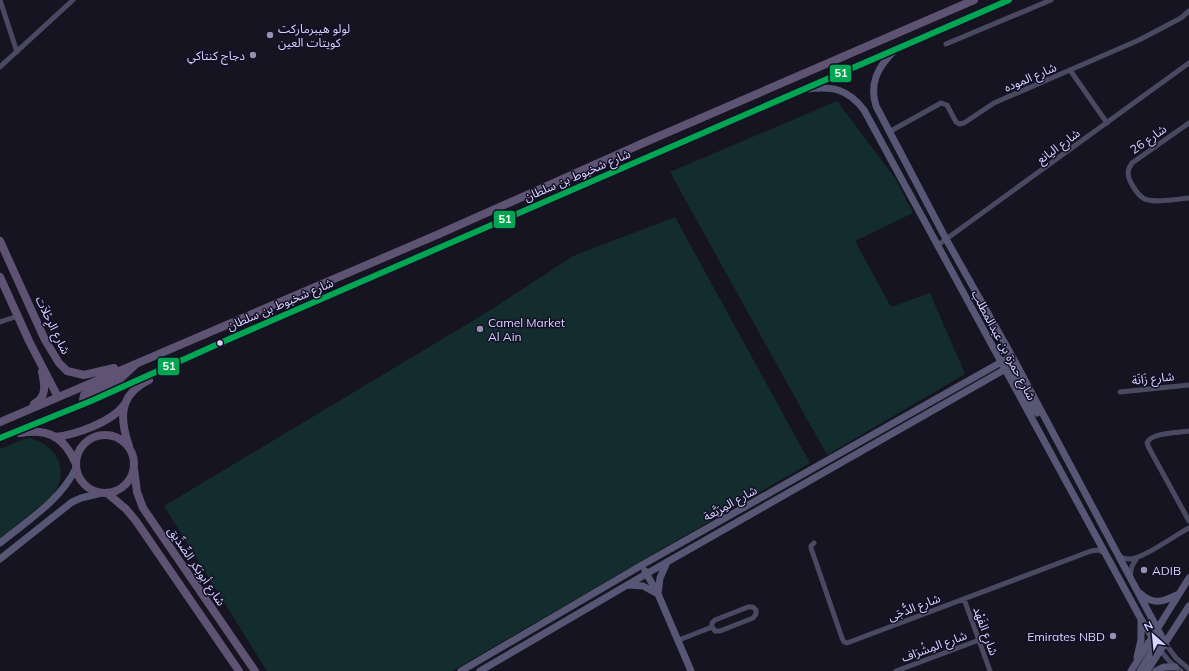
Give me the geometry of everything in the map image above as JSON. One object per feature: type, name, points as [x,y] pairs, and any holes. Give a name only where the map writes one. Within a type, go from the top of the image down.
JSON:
[{"type":"main road","name":"شارع شخبوط بن سلطان","points":[[4,421],[138,362],[439,234],[648,141],[974,0]]},
{"type":"main road","name":"شارع شخبوط بن سلطان","points":[[3,437],[87,403],[227,340],[1009,0]]},
{"type":"main road","name":"شارع الرِحْلاَت","points":[[0,242],[53,356],[67,371],[84,375],[138,362]]},
{"type":"main road","points":[[0,277],[28,341],[58,397]]},
{"type":"main road","points":[[19,319],[35,315]]},
{"type":"main road","points":[[55,437],[70,435],[104,421],[118,412],[125,404],[131,393],[140,385],[216,351],[223,346],[227,340]]},
{"type":"main road","points":[[4,421],[42,399],[45,386],[40,362]]},
{"type":"main road","points":[[87,403],[83,400],[84,395],[121,378],[138,362]]},
{"type":"main road","points":[[3,437],[35,431],[46,433],[55,437],[66,446],[84,485],[92,491],[112,493],[122,488],[130,479],[134,469],[134,458],[124,428],[123,412],[125,404]]},
{"type":"main road","points":[[76,466],[78,452],[85,443],[100,436],[106,435],[117,438],[126,444],[130,449]]},
{"type":"main road","name":"شارع أبوبَكر الصِّدِّيق","points":[[134,469],[136,492],[143,508],[255,671]]},
{"type":"main road","name":"شارع أبوبَكر الصِّدِّيق","points":[[104,493],[126,509],[136,521],[239,671]]},
{"type":"street","points":[[0,0],[17,52]]},
{"type":"street","points":[[0,67],[73,0]]},
{"type":"street","points":[[946,44],[1051,0]]},
{"type":"street","name":"شارع الموده","points":[[889,132],[942,103],[947,105],[956,122],[962,124],[994,103],[1139,40],[1181,18],[1189,11]]},
{"type":"street","name":"شارع حمزة بن عبدالمطلب","points":[[895,50],[880,66],[874,84],[873,94],[876,106],[1010,364],[1097,538],[1141,619],[1150,640],[1160,650]]},
{"type":"street","name":"شارع اليانع","points":[[938,245],[1189,63]]},
{"type":"street","points":[[1070,70],[1107,123]]},
{"type":"street","name":"شارع حمزة بن عبدالمطلب","points":[[804,90],[833,88],[842,91],[858,102],[864,110],[1001,362],[1010,364]]},
{"type":"street","name":"شارع 26","points":[[1189,123],[1132,163],[1128,172],[1134,189],[1144,199],[1189,198]]},
{"type":"street","points":[[0,322],[19,319]]},
{"type":"street","name":"شارع المِرَبَّعة","points":[[461,671],[644,564],[1001,362],[1010,364]]},
{"type":"street","points":[[1010,364],[1029,401],[1050,428],[1165,643],[1176,658],[1189,669]]},
{"type":"street","name":"شارع المِرَبَّعة","points":[[480,671],[1010,364]]},
{"type":"street","name":"شارع زَانَة","points":[[1120,392],[1189,385]]},
{"type":"street","points":[[1189,431],[1156,435],[1150,438],[1147,443],[1189,521]]},
{"type":"street","points":[[0,543],[56,496],[70,480],[76,466]]},
{"type":"street","points":[[0,559],[72,502],[81,498],[104,493]]},
{"type":"street","points":[[1118,556],[1128,559],[1138,557],[1160,546],[1189,528]]},
{"type":"street","points":[[1091,551],[1096,545],[1097,538]]},
{"type":"street","name":"شارع الدُّجَى","points":[[814,543],[811,548],[844,642],[849,642],[1091,551],[1098,550],[1105,553]]},
{"type":"street","points":[[1130,577],[1132,566],[1138,557]]},
{"type":"street","points":[[658,594],[660,578],[666,562]]},
{"type":"street","points":[[644,564],[657,586],[658,594],[691,671]]},
{"type":"street","points":[[1130,671],[1189,578]]},
{"type":"street","points":[[627,585],[643,586],[658,594]]},
{"type":"street","points":[[1137,591],[1147,599],[1162,602],[1179,594]]},
{"type":"street","name":"شارع الفَهْد","points":[[964,599],[990,671]]},
{"type":"street","points":[[1147,671],[1189,606]]},
{"type":"street","points":[[748,607],[753,607],[756,610],[756,614],[753,618],[720,631],[716,631],[712,627],[714,620],[729,614],[748,607]]},
{"type":"street","points":[[1136,663],[1141,640],[1141,619]]},
{"type":"street","points":[[679,640],[712,627]]},
{"type":"street","name":"شارع المِشْرَاف","points":[[896,671],[979,640]]},
{"type":"street","points":[[1140,671],[1154,647],[1150,640]]},
{"type":"street","points":[[1160,650],[1178,669]]},
{"type":"street","points":[[1156,671],[1164,667],[1178,669]]},
{"type":"green space","points":[[837,101],[895,178],[913,213],[855,241],[891,307],[930,293],[965,374],[827,455],[670,172]]},
{"type":"green space","points":[[675,217],[810,463],[452,671],[267,671],[164,506],[489,311],[573,256]]},
{"type":"green space","points":[[30,438],[49,448],[58,460],[61,473],[58,486],[50,498],[0,538],[0,449]]},
{"type":"transit line","name":"51","points":[[0,438],[91,401],[227,340],[1009,0]]},
{"type":"place","name":"لولو هيبرماركت كويتات العين","points":[[270,35]]},
{"type":"place","name":"دجاج كنتاكي","points":[[253,55]]},
{"type":"place","name":"Camel Market Al Ain","points":[[480,329]]},
{"type":"place","name":"ADIB","points":[[1144,570]]},
{"type":"place","name":"Emirates NBD","points":[[1113,636]]}]
